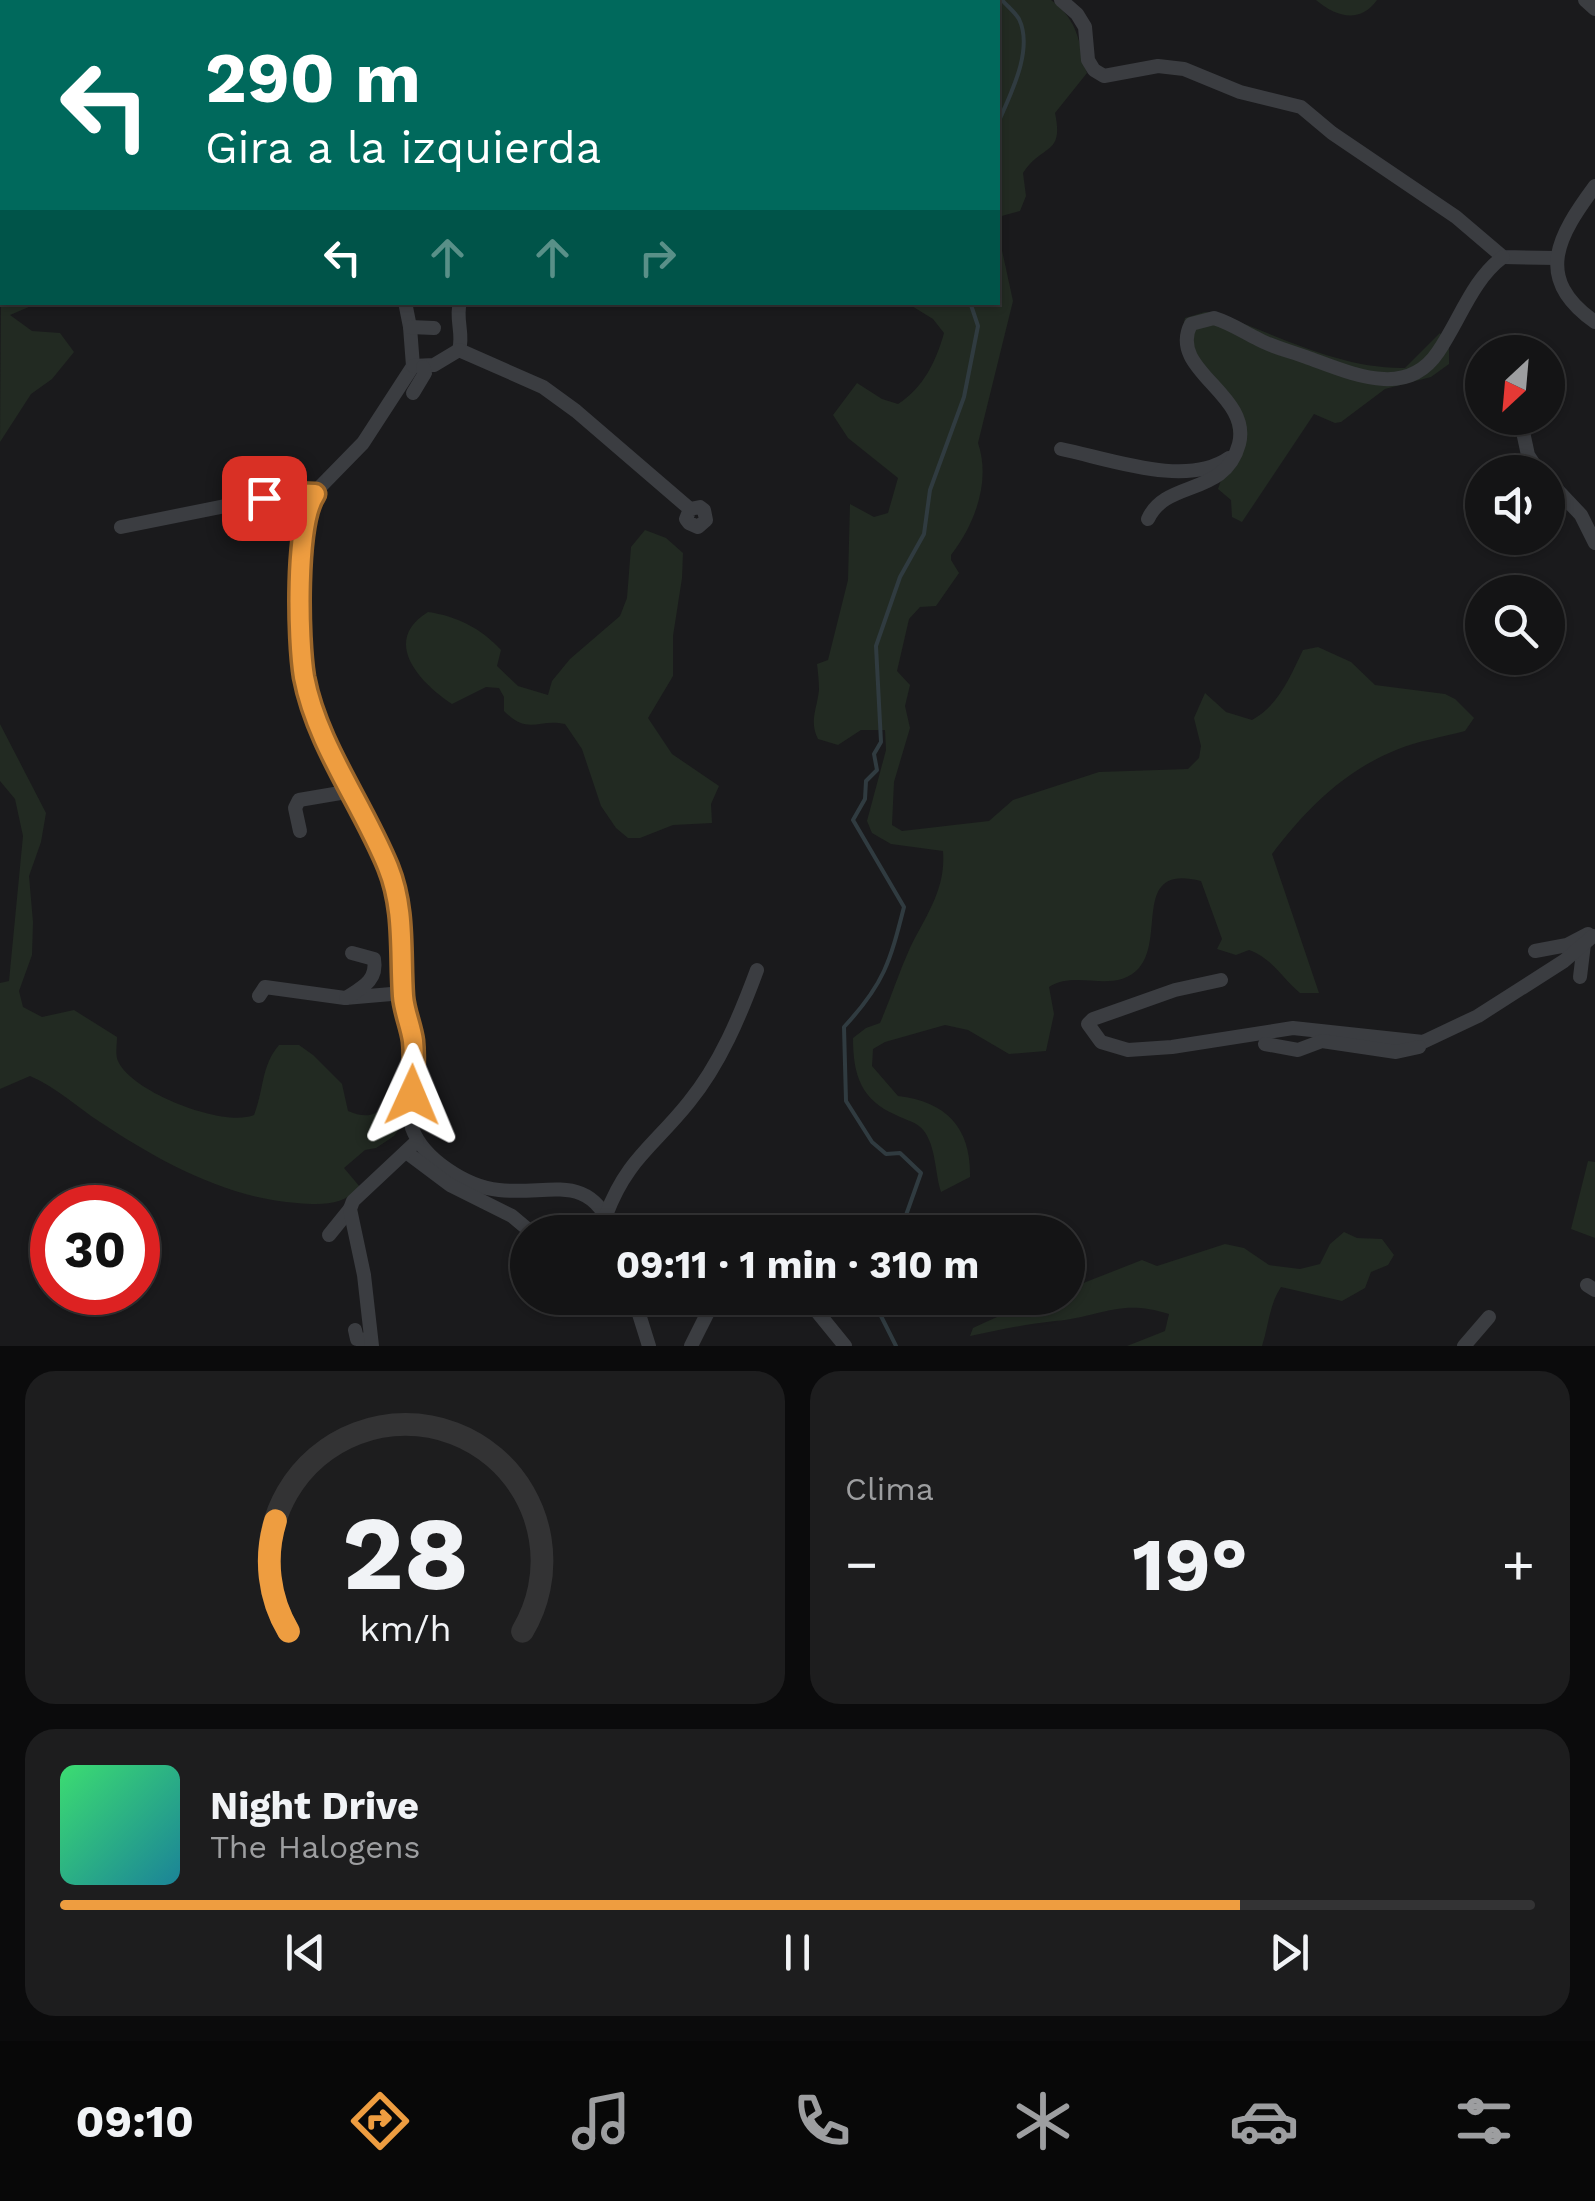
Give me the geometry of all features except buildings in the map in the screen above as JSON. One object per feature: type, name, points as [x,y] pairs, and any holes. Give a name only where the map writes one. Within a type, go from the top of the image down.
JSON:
[{"type":"street","points":[[1061,0],[1085,28],[1088,60],[1104,76],[1158,66],[1184,69],[1240,92],[1301,107],[1456,217],[1503,257],[1556,258]]},
{"type":"street","points":[[1585,0],[1595,9]]},
{"type":"street","points":[[1595,186],[1567,224],[1556,258],[1564,291],[1595,322]]},
{"type":"street","points":[[1148,518],[1162,499],[1200,487],[1221,475],[1240,442],[1240,426],[1232,408],[1186,352],[1185,338],[1191,324],[1214,318],[1258,340],[1350,373],[1386,380],[1405,378],[1428,366],[1482,276],[1503,257]]},
{"type":"street","points":[[406,305],[418,366],[425,374],[412,392]]},
{"type":"street","points":[[459,305],[459,350]]},
{"type":"street","points":[[410,327],[434,328]]},
{"type":"street","points":[[459,350],[434,364],[418,366],[363,444],[315,494],[305,514],[302,666],[308,696],[325,739],[396,890],[404,969],[402,993],[413,1040],[412,1147],[450,1185],[510,1215]]},
{"type":"street","points":[[459,350],[543,387],[576,410],[690,509]]},
{"type":"street","points":[[1061,449],[1178,472],[1209,468],[1234,455]]},
{"type":"street","points":[[121,527],[290,493],[315,494]]},
{"type":"street","points":[[1565,498],[1581,515],[1595,544]]},
{"type":"street","points":[[300,831],[295,808],[299,800],[352,791]]},
{"type":"street","points":[[1535,951],[1592,936]]},
{"type":"street","points":[[1580,977],[1592,936]]},
{"type":"street","points":[[1265,1044],[1298,1050],[1322,1041],[1396,1052],[1437,1038],[1478,1016],[1592,936]]},
{"type":"street","points":[[345,998],[371,980],[376,967],[374,959],[352,953]]},
{"type":"street","points":[[412,1147],[457,1174],[496,1190],[568,1189],[584,1194],[606,1215],[626,1172],[706,1080],[757,970]]},
{"type":"street","points":[[1221,980],[1160,994],[1088,1024],[1101,1042],[1128,1050],[1172,1048],[1293,1028],[1410,1043],[1437,1038]]},
{"type":"street","points":[[259,996],[265,987],[345,998],[402,993]]},
{"type":"street","points":[[329,1235],[353,1201],[412,1147]]},
{"type":"street","points":[[350,1209],[364,1275],[372,1343],[356,1339],[354,1330]]},
{"type":"street","points":[[639,1315],[649,1346]]},
{"type":"street","points":[[691,1346],[706,1315]]},
{"type":"street","points":[[820,1315],[845,1346]]},
{"type":"street","points":[[1464,1346],[1489,1317]]},
{"type":"shaded area","points":[[1000,0],[1051,0],[1068,16],[1087,73],[1055,113],[1054,143],[1023,173],[1026,196],[1020,211],[1000,216]]},
{"type":"shaded area","points":[[1316,0],[1377,0],[1363,13],[1348,15],[1332,11]]},
{"type":"shaded area","points":[[1000,241],[1013,301],[978,443],[982,457],[981,487],[974,516],[951,555],[959,573],[936,606],[920,607],[909,619],[897,671],[910,685],[905,706],[910,728],[894,782],[892,825],[902,831],[989,821],[1013,800],[1099,772],[1188,769],[1199,758],[1201,746],[1194,718],[1205,693],[1226,712],[1252,720],[1277,698],[1303,650],[1318,647],[1351,662],[1375,685],[1445,694],[1474,718],[1465,731],[1404,747],[1359,769],[1312,807],[1272,854],[1319,993],[1300,993],[1270,963],[1249,950],[1236,955],[1217,949],[1222,939],[1201,881],[1179,878],[1166,883],[1158,892],[1147,955],[1139,968],[1118,980],[1071,980],[1049,987],[1054,1014],[1046,1051],[1009,1054],[968,1030],[945,1025],[873,1049],[872,1066],[898,1096],[943,1111],[961,1131],[970,1177],[941,1192],[933,1152],[924,1131],[884,1109],[861,1085],[853,1038],[880,1023],[938,890],[943,851],[891,844],[872,833],[867,821],[886,750],[885,730],[861,730],[838,745],[818,739],[814,721],[819,690],[817,664],[828,660],[848,580],[850,504],[874,517],[888,513],[898,478],[848,438],[833,415],[857,383],[898,404],[915,390],[937,354],[944,333],[933,319],[910,305],[1000,305]]},
{"type":"shaded area","points":[[1,305],[33,305],[10,315],[32,331],[60,333],[74,352],[52,379],[31,394],[0,442]]},
{"type":"shaded area","points":[[1205,312],[1332,357],[1380,367],[1405,368],[1440,333],[1449,347],[1449,364],[1431,377],[1385,389],[1341,422],[1314,414],[1242,522],[1232,517],[1231,500],[1218,489],[1233,444],[1230,417],[1216,389],[1180,340],[1185,318]]},
{"type":"shaded area","points":[[645,530],[666,538],[683,553],[673,636],[673,676],[648,718],[672,754],[719,786],[711,804],[712,823],[673,825],[640,838],[628,838],[601,806],[582,749],[565,724],[520,723],[504,711],[499,688],[486,687],[452,704],[418,673],[406,648],[414,623],[428,612],[448,617],[468,624],[493,642],[501,650],[497,666],[518,686],[548,695],[552,681],[570,659],[620,616],[627,598],[631,547]]},
{"type":"shaded area","points":[[0,724],[46,813],[29,876],[32,955],[19,991],[23,1007],[42,1017],[74,1010],[117,1037],[118,1061],[126,1073],[159,1095],[201,1112],[240,1118],[254,1115],[266,1070],[279,1045],[299,1045],[313,1055],[342,1084],[348,1111],[354,1113],[379,1112],[388,1104],[389,1091],[397,1086],[406,1087],[403,1124],[394,1136],[365,1150],[344,1168],[360,1187],[353,1193],[339,1201],[315,1204],[245,1194],[194,1175],[146,1150],[30,1076],[0,1089],[0,983],[9,981],[23,836],[15,799],[0,781]]},
{"type":"shaded area","points":[[1588,1161],[1595,1162],[1595,1238],[1571,1229]]},
{"type":"shaded area","points":[[1344,1232],[1357,1238],[1382,1239],[1394,1255],[1388,1265],[1371,1272],[1365,1288],[1342,1301],[1281,1287],[1262,1346],[1127,1346],[1165,1331],[1169,1314],[1137,1308],[970,1336],[973,1328],[1001,1315],[1085,1315],[1085,1282],[1142,1260],[1157,1266],[1225,1244],[1244,1248],[1269,1265],[1300,1269],[1320,1264],[1330,1244]]},
{"type":"waterway","points":[[1000,118],[1019,72],[1024,44],[1019,19],[1002,0]]},
{"type":"waterway","points":[[906,1215],[921,1173],[900,1153],[886,1154],[872,1142],[846,1101],[844,1027],[884,972],[904,907],[853,820],[865,799],[866,781],[877,770],[874,754],[881,742],[876,646],[900,577],[924,534],[930,490],[964,397],[978,326],[971,305]]},
{"type":"waterway","points":[[881,1315],[896,1346]]},
{"type":"route","points":[[264,498],[315,494],[305,514],[302,538],[302,666],[308,696],[331,754],[388,866],[396,890],[404,969],[402,993],[413,1040],[412,1095]]}]
